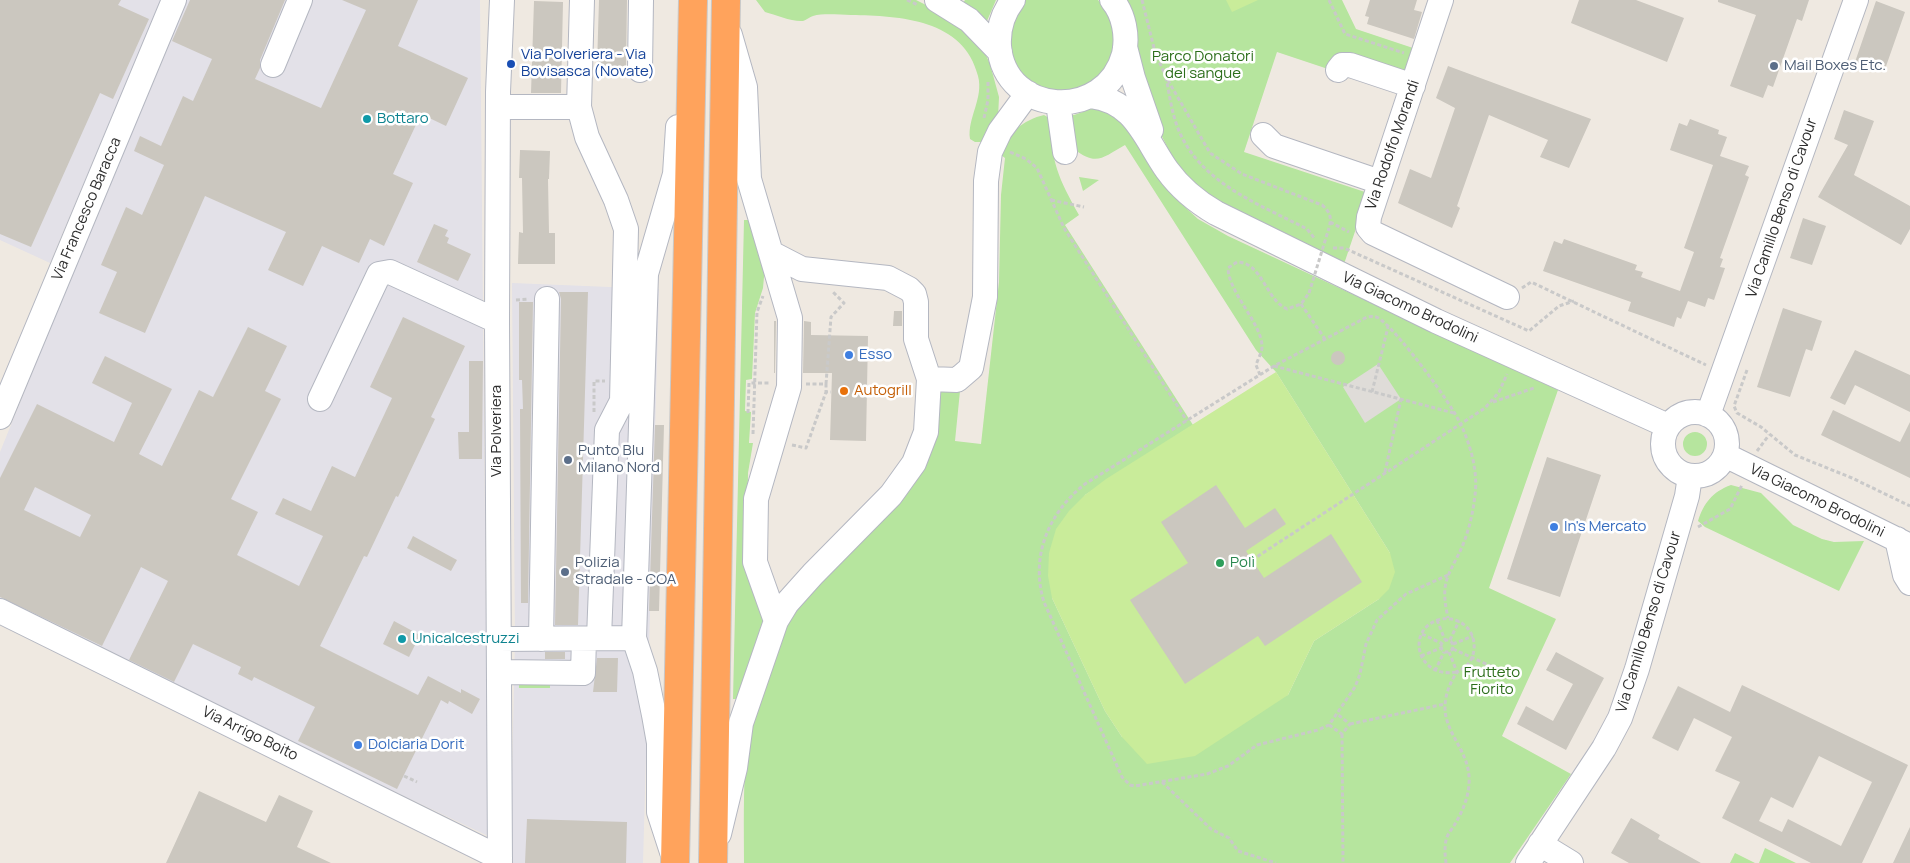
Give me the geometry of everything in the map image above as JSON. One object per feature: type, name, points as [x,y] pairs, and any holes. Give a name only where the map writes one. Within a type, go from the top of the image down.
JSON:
[{"type":"highway","points":[[675,863],[693,0]]},
{"type":"highway","points":[[714,856],[726,11]]},
{"type":"street","name":"Via Francesco Baracca","points":[[0,417],[174,0]]},
{"type":"street","points":[[273,65],[300,0]]},
{"type":"street","name":"Via Polveriera","points":[[500,860],[497,322],[498,107],[502,0]]},
{"type":"street","points":[[499,672],[584,672],[592,638],[607,430],[622,401],[626,230],[616,200],[587,136],[579,107],[582,0]]},
{"type":"street","points":[[640,70],[641,0]]},
{"type":"street","points":[[937,0],[969,20],[993,61],[1028,93],[1058,103],[1080,100],[1104,88],[1122,62],[1125,48],[1124,26],[1113,1]]},
{"type":"street","points":[[993,61],[1000,26],[1004,14],[1013,0]]},
{"type":"street","name":"Via Rodolfo Morandi","points":[[1441,0],[1368,217],[1368,227],[1372,234],[1507,297]]},
{"type":"street","name":"Via Camillo Benso di Cavour","points":[[1708,415],[1856,0]]},
{"type":"street","points":[[726,11],[745,87],[749,179],[773,254],[790,318],[789,387],[756,499],[754,554],[776,621]]},
{"type":"street","name":"Via Giacomo Brodolini","points":[[1125,48],[1133,78],[1166,168]]},
{"type":"street","points":[[675,863],[659,812],[658,743],[645,671],[634,638],[646,274],[675,174],[680,72],[692,54]]},
{"type":"street","points":[[1338,70],[1342,65],[1350,65],[1413,86]]},
{"type":"street","points":[[936,380],[956,380],[972,368],[985,297],[986,181],[990,152],[994,139],[1028,93]]},
{"type":"street","name":"Via Giacomo Brodolini","points":[[1091,96],[1112,101],[1134,117],[1166,168],[1195,198],[1239,226],[1436,321],[1668,426]]},
{"type":"street","points":[[1058,103],[1065,152]]},
{"type":"street","points":[[498,107],[579,107]]},
{"type":"street","points":[[1263,135],[1274,146],[1380,182]]},
{"type":"street","points":[[714,856],[726,813],[741,723],[776,621],[799,588],[891,495],[904,479],[914,463],[926,432],[936,380],[916,339],[916,302],[909,288],[888,278],[802,269],[773,254]]},
{"type":"street","points":[[320,399],[379,274],[390,272],[497,322]]},
{"type":"street","points":[[541,639],[547,299]]},
{"type":"street","points":[[1700,412],[1708,415],[1715,419],[1724,432],[1727,448],[1725,455],[1715,470],[1707,474],[1690,476],[1673,468],[1664,453],[1664,435],[1668,426],[1682,415],[1700,412]]},
{"type":"street","points":[[616,414],[640,415]]},
{"type":"street","name":"Via Giacomo Brodolini","points":[[1725,455],[1903,543]]},
{"type":"street","name":"Via Camillo Benso di Cavour","points":[[1534,853],[1604,748],[1620,718],[1644,644],[1690,476]]},
{"type":"street","points":[[1903,543],[1905,575],[1910,583]]},
{"type":"street","name":"Via Arrigo Boito","points":[[0,611],[500,860]]},
{"type":"street","points":[[498,639],[634,638]]},
{"type":"street","points":[[1534,853],[1571,863]]},
{"type":"path","points":[[1142,0],[1154,52],[1166,78],[1210,153],[1242,174],[1322,204],[1328,210],[1331,217],[1308,293],[1301,304],[1287,309],[1278,305],[1270,296],[1258,274],[1243,262],[1231,264],[1228,268],[1230,279],[1260,337],[1262,350],[1256,365],[1260,375]]},
{"type":"path","points":[[1329,0],[1346,34],[1422,59]]},
{"type":"path","points":[[982,123],[988,100],[993,61]]},
{"type":"path","points":[[1166,78],[1176,122],[1191,152],[1202,165],[1239,194],[1307,229],[1319,244],[1330,248],[1344,248],[1524,330],[1534,329],[1559,306],[1574,302]]},
{"type":"path","points":[[1002,146],[1037,168],[1064,228],[1187,421]]},
{"type":"path","points":[[1050,200],[1084,207]]},
{"type":"path","points":[[1507,297],[1531,282],[1711,367]]},
{"type":"path","points":[[1301,304],[1325,339]]},
{"type":"path","points":[[1448,575],[1406,594],[1377,620],[1366,644],[1355,688],[1329,725],[1318,730],[1256,745],[1220,770],[1200,776],[1135,786],[1130,785],[1122,777],[1044,602],[1038,574],[1045,534],[1070,496],[1085,484],[1274,366],[1367,317],[1373,316],[1388,326],[1407,347],[1455,414],[1461,424],[1474,466],[1476,486],[1469,527],[1448,575],[1444,599],[1448,618]]},
{"type":"path","points":[[1372,392],[1388,326]]},
{"type":"path","points":[[1274,366],[1455,414]]},
{"type":"path","points":[[1492,402],[1510,366]]},
{"type":"path","points":[[748,413],[749,383]]},
{"type":"path","points":[[1743,384],[1734,410],[1795,455],[1852,478],[1910,506]]},
{"type":"path","points":[[1252,560],[1492,402],[1538,386]]},
{"type":"path","points":[[1385,472],[1401,399]]},
{"type":"path","points":[[1756,453],[1770,435]]},
{"type":"path","points":[[1448,618],[1458,621],[1467,627],[1473,636],[1475,647],[1472,658],[1466,667],[1456,672],[1446,674],[1435,672],[1426,665],[1421,656],[1419,645],[1422,634],[1428,626],[1438,620],[1448,618]]},
{"type":"path","points":[[1438,620],[1445,640]]},
{"type":"path","points":[[1450,640],[1458,621]]},
{"type":"path","points":[[1422,634],[1441,643]]},
{"type":"path","points":[[1453,644],[1473,636]]},
{"type":"path","points":[[1441,643],[1445,640],[1450,640]]},
{"type":"path","points":[[1450,640],[1453,644]]},
{"type":"path","points":[[1441,643],[1441,648],[1444,652]]},
{"type":"path","points":[[1449,652],[1453,644]]},
{"type":"path","points":[[1421,656],[1441,648]]},
{"type":"path","points":[[1452,648],[1514,677]]},
{"type":"path","points":[[1435,672],[1444,652]]},
{"type":"path","points":[[1444,652],[1449,652]]},
{"type":"path","points":[[1446,863],[1447,837],[1463,808],[1468,794],[1469,776],[1466,759],[1449,728],[1445,704],[1456,672],[1449,652]]},
{"type":"path","points":[[1342,863],[1342,734],[1350,724],[1445,704]]},
{"type":"path","points":[[1337,714],[1350,724]]},
{"type":"path","points":[[1329,725],[1342,734]]},
{"type":"path","points":[[404,776],[417,782]]},
{"type":"path","points":[[1162,782],[1211,828],[1229,838],[1238,851],[1276,863]]},
{"type":"shaded area","points":[[0,0],[161,0],[50,263],[0,240]]},
{"type":"shaded area","points":[[183,0],[480,0],[488,836],[0,604],[0,452]]},
{"type":"shaded area","points":[[512,283],[659,289],[643,863],[510,863],[515,639]]},
{"type":"shaded area","points":[[1378,364],[1401,399],[1365,423],[1343,387]]},
{"type":"green space","points":[[756,0],[916,0],[950,17],[984,51],[990,64],[999,97],[998,118],[985,142],[975,142],[970,139],[971,123],[979,92],[978,76],[971,57],[959,43],[945,32],[928,24],[890,17],[827,14],[813,16],[803,21],[794,20],[765,12]]},
{"type":"green space","points":[[965,0],[996,0],[987,21],[963,3]]},
{"type":"green space","points":[[1026,0],[1098,0],[1110,19],[1114,39],[1111,59],[1099,78],[1066,93],[1035,84],[1023,76],[1011,53],[1010,39],[1017,12]]},
{"type":"green space","name":"Parco Donatori del sangue","points":[[1122,0],[1342,0],[1356,29],[1416,49],[1407,75],[1331,70],[1277,52],[1244,152],[1368,193],[1344,264],[1222,204],[1201,190],[1184,173],[1171,155],[1156,124]]},
{"type":"green space","points":[[1226,0],[1258,0],[1232,12]]},
{"type":"green space","name":"Frutteto Fiorito","points":[[1101,105],[1113,107],[1143,144],[1174,197],[1198,219],[1228,236],[1558,390],[1489,588],[1556,619],[1502,736],[1571,774],[1510,863],[744,863],[744,783],[748,738],[766,676],[782,635],[792,617],[801,602],[899,502],[938,389],[960,391],[955,441],[981,444],[999,282],[1001,195],[1005,158],[1001,155],[1010,135],[1023,124],[1037,117],[1044,115],[1051,119],[1052,147],[1057,169],[1079,215],[1065,225],[1193,425],[1085,495],[1052,598],[1105,711],[1122,737],[1288,695],[1314,641],[1379,599],[1390,553],[1276,372],[1256,350],[1125,145],[1105,156],[1094,159],[1074,149],[1066,116],[1075,115]]},
{"type":"green space","points":[[1079,177],[1099,180],[1083,191]]},
{"type":"green space","points":[[744,220],[749,220],[765,266],[763,288],[755,313],[752,379],[746,380],[745,411],[751,412],[749,443],[753,443],[748,473],[747,546],[764,617],[762,632],[738,699],[733,699]]},
{"type":"green space","name":"Polì","points":[[1276,372],[1390,553],[1395,572],[1389,589],[1379,599],[1314,641],[1288,695],[1195,756],[1147,764],[1122,737],[1105,711],[1052,598],[1048,576],[1049,553],[1056,529],[1069,511],[1085,495],[1106,479]]},
{"type":"green space","points":[[1695,432],[1704,435],[1707,444],[1704,453],[1695,456],[1686,453],[1683,444],[1686,435]]},
{"type":"green space","points":[[1731,485],[1761,493],[1793,525],[1822,539],[1834,542],[1864,541],[1839,591],[1705,527],[1698,521],[1710,499],[1719,491]]},
{"type":"green space","points":[[519,676],[550,676],[550,688],[519,688]]},
{"type":"green space","points":[[1765,848],[1796,863],[1759,863]]},
{"type":"green space","points":[[1735,853],[1755,863],[1730,863]]},
{"type":"building","points":[[0,0],[121,0],[118,5],[149,19],[113,99],[100,93],[31,247],[0,234]]},
{"type":"building","points":[[190,0],[285,0],[260,60],[260,68],[255,79],[321,108],[366,10],[342,0],[418,0],[398,46],[468,78],[446,126],[421,114],[393,174],[413,183],[384,246],[370,239],[359,263],[322,246],[303,286],[268,270],[286,232],[205,196],[145,333],[99,313],[117,272],[101,265],[126,207],[142,215],[164,165],[134,151],[140,136],[161,146],[183,96],[193,101],[212,59],[172,41]]},
{"type":"building","points":[[599,0],[627,0],[626,66],[597,66]]},
{"type":"building","points":[[1370,0],[1417,0],[1414,10],[1422,12],[1414,39],[1367,24],[1369,17],[1365,16]]},
{"type":"building","points":[[1579,0],[1636,0],[1684,18],[1667,62],[1571,23]]},
{"type":"building","points":[[1718,0],[1809,0],[1802,21],[1797,19],[1773,87],[1768,85],[1763,98],[1730,86],[1756,15],[1718,2]]},
{"type":"building","points":[[534,1],[563,2],[561,93],[531,93]]},
{"type":"building","points":[[1876,1],[1905,12],[1884,72],[1855,62]]},
{"type":"building","points":[[1448,66],[1591,119],[1569,168],[1540,157],[1548,140],[1489,115],[1457,206],[1460,208],[1452,228],[1398,203],[1410,169],[1431,178],[1455,108],[1436,98]]},
{"type":"building","points":[[1844,110],[1874,121],[1854,175],[1910,206],[1910,229],[1901,245],[1818,197],[1848,145],[1834,139]]},
{"type":"building","points":[[1690,119],[1719,130],[1718,134],[1727,137],[1720,156],[1749,166],[1745,175],[1749,177],[1720,258],[1723,259],[1720,267],[1725,268],[1714,300],[1708,298],[1705,307],[1688,301],[1681,319],[1677,317],[1674,327],[1628,311],[1631,302],[1543,271],[1554,241],[1562,244],[1564,239],[1637,265],[1635,270],[1643,272],[1641,277],[1680,291],[1694,252],[1684,248],[1713,165],[1670,150],[1679,123],[1687,126]]},
{"type":"building","points":[[520,150],[550,151],[548,179],[549,233],[555,233],[555,264],[518,264],[519,232],[523,233],[522,178],[519,178]]},
{"type":"building","points":[[1803,218],[1826,226],[1812,265],[1790,258]]},
{"type":"building","points":[[434,224],[448,230],[445,236],[449,238],[447,243],[471,254],[458,281],[417,262]]},
{"type":"building","name":"Punto Blu Milano Nord","points":[[559,292],[588,292],[578,625],[555,625],[561,299]]},
{"type":"building","points":[[519,302],[533,302],[528,603],[521,603],[520,409],[523,409],[522,380],[519,380]]},
{"type":"building","points":[[1783,308],[1822,321],[1812,351],[1806,349],[1790,397],[1757,387]]},
{"type":"building","points":[[894,311],[902,311],[902,326],[893,326]]},
{"type":"building","points":[[403,317],[465,346],[431,417],[435,419],[398,497],[396,496],[367,557],[364,556],[320,646],[418,695],[428,676],[461,693],[461,689],[480,699],[472,714],[449,701],[448,704],[441,700],[397,789],[298,741],[315,707],[254,677],[252,681],[238,674],[241,667],[193,644],[174,682],[129,660],[168,581],[141,567],[102,646],[0,597],[0,478],[37,404],[114,442],[132,403],[92,383],[105,356],[172,389],[139,454],[162,466],[199,390],[213,397],[248,327],[287,346],[265,391],[281,399],[231,499],[258,512],[237,555],[299,586],[323,536],[275,514],[283,498],[311,511],[332,466],[355,477],[392,398],[370,387]],"holes":[[[35,487],[91,515],[80,537],[24,510]]]},
{"type":"building","points":[[774,321],[776,321],[775,373],[774,373]]},
{"type":"building","points":[[804,321],[811,322],[811,335],[868,336],[866,441],[830,440],[832,373],[803,373]]},
{"type":"building","points":[[1855,350],[1910,375],[1910,412],[1855,385],[1845,405],[1830,398]]},
{"type":"building","points":[[1338,351],[1343,353],[1345,358],[1343,363],[1338,365],[1333,363],[1331,358],[1333,353]]},
{"type":"building","points":[[469,361],[483,361],[482,459],[459,459],[458,432],[469,432]]},
{"type":"building","points":[[1833,410],[1900,442],[1910,422],[1910,478],[1821,435]]},
{"type":"building","points":[[655,425],[664,425],[659,611],[649,611]]},
{"type":"building","name":"In's Mercato","points":[[1547,457],[1601,475],[1560,597],[1507,579]]},
{"type":"building","points":[[1216,485],[1245,528],[1275,508],[1286,524],[1246,551],[1264,578],[1331,534],[1362,582],[1265,646],[1258,636],[1185,684],[1130,600],[1188,563],[1161,522]]},
{"type":"building","points":[[413,536],[457,560],[451,571],[407,548]]},
{"type":"building","name":"Unicalcestruzzi","points":[[394,621],[420,635],[409,657],[383,644]]},
{"type":"building","points":[[545,652],[565,652],[565,659],[545,659]]},
{"type":"building","points":[[1556,652],[1604,678],[1566,750],[1517,724],[1526,706],[1553,721],[1573,684],[1546,670]]},
{"type":"building","points":[[597,658],[618,658],[617,692],[593,692]]},
{"type":"building","points":[[1742,685],[1908,765],[1862,863],[1811,863],[1722,818],[1740,782],[1715,771],[1732,737],[1694,718],[1678,751],[1652,738],[1678,686],[1730,712]],"holes":[[[1819,756],[1872,782],[1841,846],[1788,819],[1782,832],[1759,821],[1771,797],[1793,808]]]},
{"type":"building","points":[[199,791],[266,822],[279,795],[313,811],[297,847],[331,863],[166,863]]},
{"type":"building","points":[[1631,818],[1660,835],[1658,839],[1701,863],[1629,863],[1611,853]]},
{"type":"building","points":[[527,819],[627,822],[626,863],[525,863]]},
{"type":"building","points":[[1910,827],[1910,863],[1893,863]]},
{"type":"place","name":"Via Polveriera - Via Bovisasca (Novate)","points":[[511,64]]},
{"type":"place","name":"Mail Boxes Etc.","points":[[1774,66]]},
{"type":"place","name":"Bottaro","points":[[367,119]]},
{"type":"place","name":"Esso","points":[[849,355]]},
{"type":"place","name":"Autogrill","points":[[844,391]]},
{"type":"place","name":"Punto Blu Milano Nord","points":[[568,460]]},
{"type":"place","name":"In's Mercato","points":[[1554,527]]},
{"type":"place","name":"Polì","points":[[1220,563]]},
{"type":"place","name":"Polizia Stradale - COA","points":[[565,572]]},
{"type":"place","name":"Unicalcestruzzi","points":[[402,639]]},
{"type":"place","name":"Dolciaria Dorit","points":[[358,745]]}]
